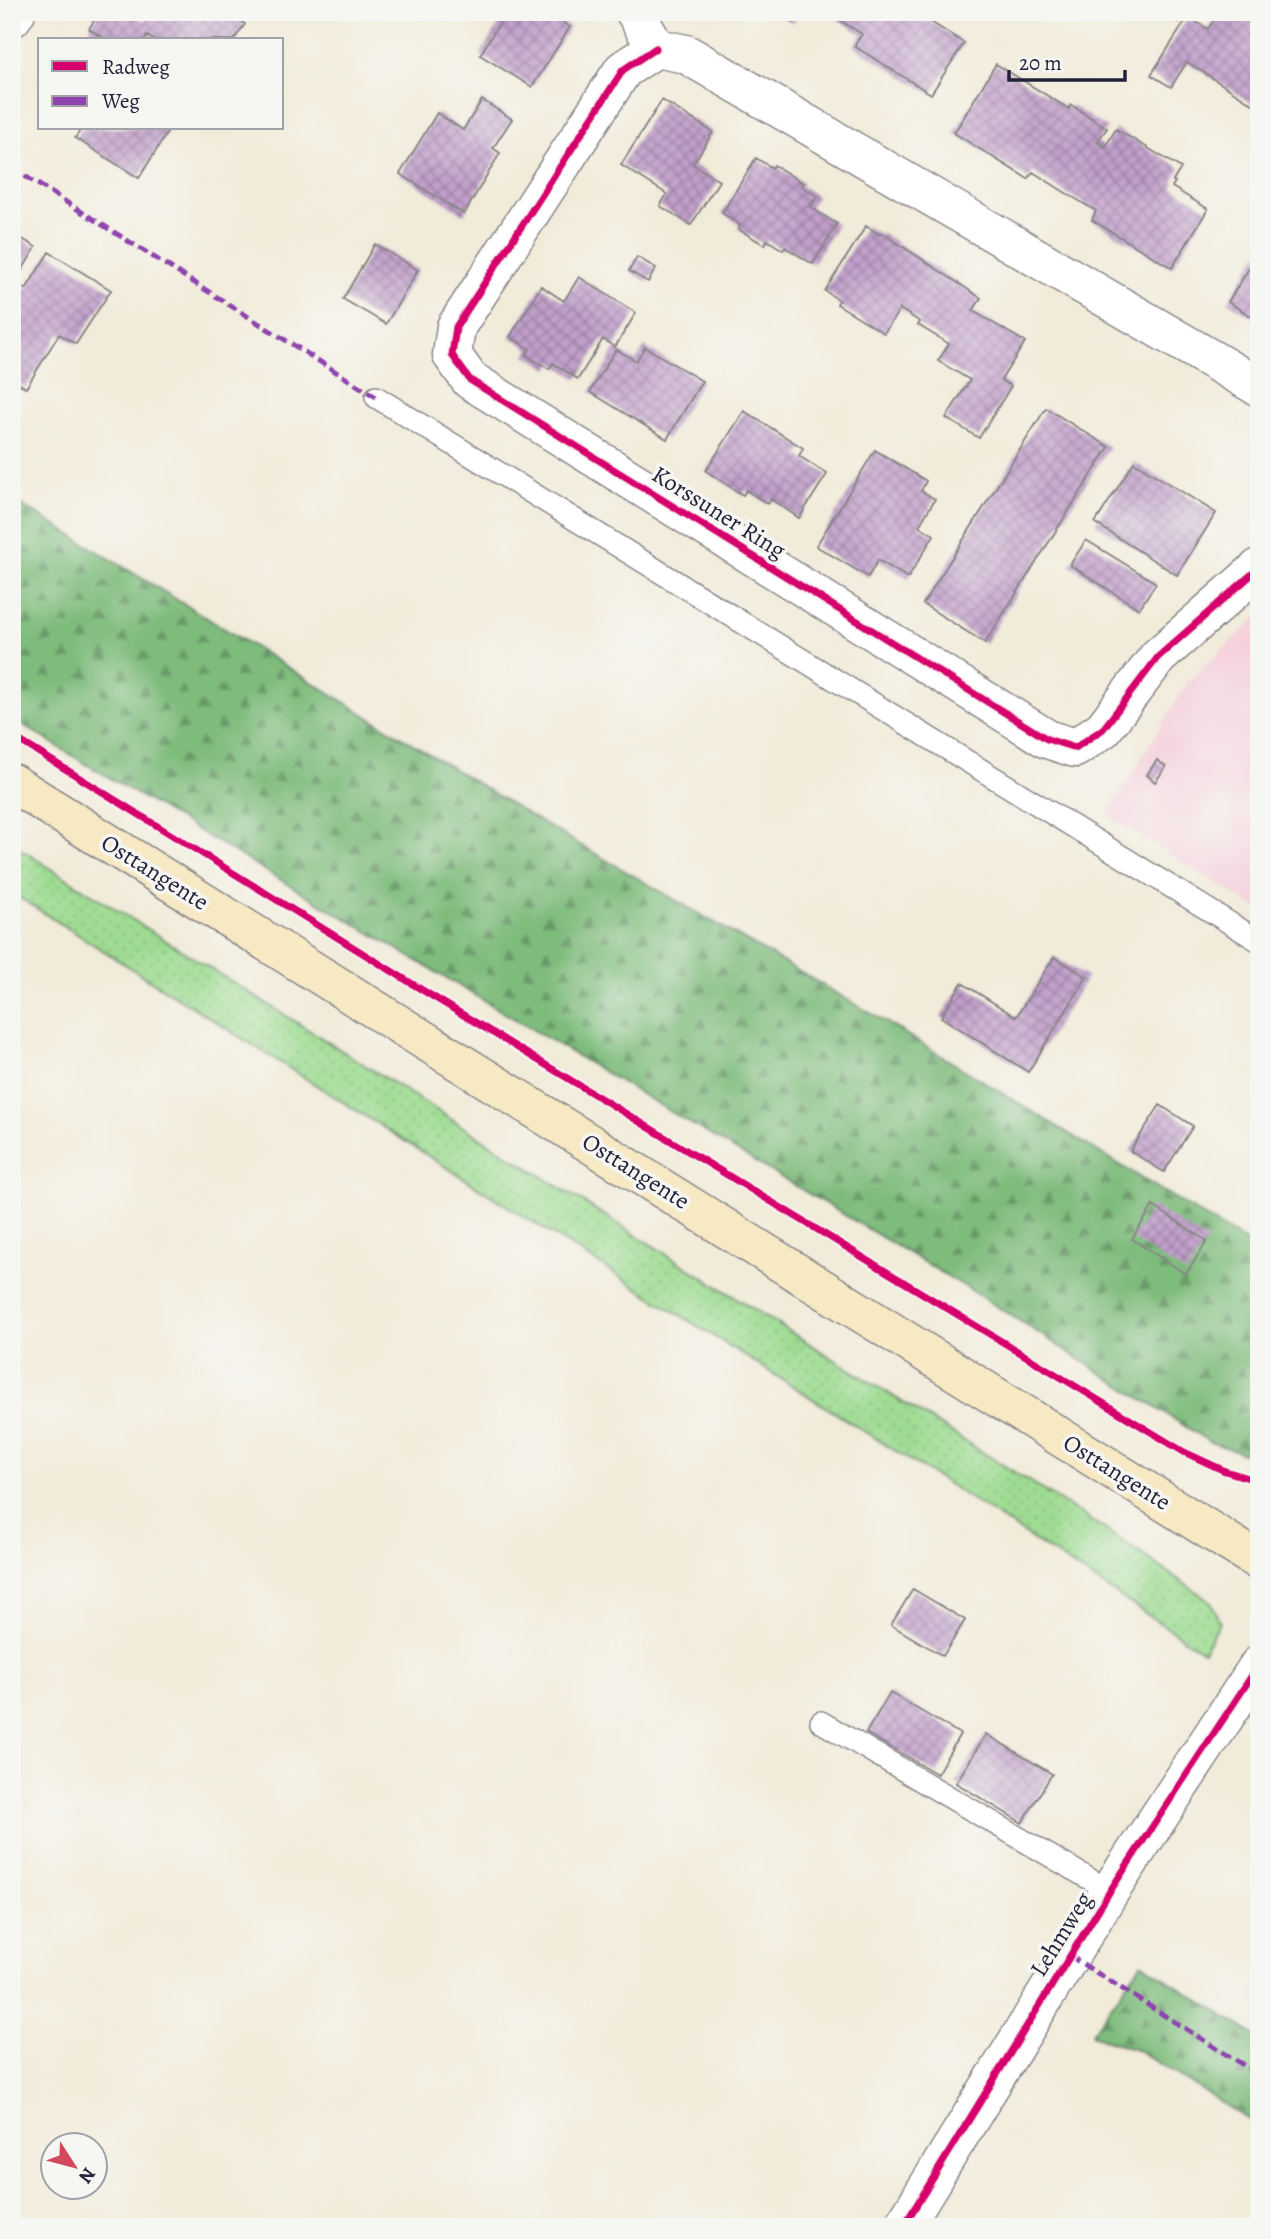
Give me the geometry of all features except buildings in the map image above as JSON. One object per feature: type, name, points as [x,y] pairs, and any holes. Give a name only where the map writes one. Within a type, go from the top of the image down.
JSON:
[{"type":"main road","name":"Osttangente","points":[[12,783],[1259,1562]]},
{"type":"street","points":[[12,18],[16,12]]},
{"type":"street","points":[[635,12],[656,48],[686,54],[1259,387]]},
{"type":"street","name":"Korssuner Ring","points":[[656,48],[623,71],[456,327],[452,355],[470,380],[1047,739],[1075,748],[1103,729],[1158,657],[1259,568]]},
{"type":"street","name":"Lehmweg","points":[[903,2227],[1110,1891],[1259,1665]]},
{"type":"lane","points":[[376,397],[1259,941]]},
{"type":"lane","points":[[821,1723],[1110,1891]]},
{"type":"shaded area","points":[[1259,616],[1259,910],[1107,815],[1189,680]]},
{"type":"green space","points":[[12,499],[539,821],[886,1022],[1259,1250],[1259,1458],[1210,1442],[974,1292],[12,718]]},
{"type":"green space","points":[[12,844],[1100,1526],[1210,1601],[1220,1622],[1203,1651],[954,1488],[12,893]]},
{"type":"green space","points":[[1141,1963],[1259,2038],[1259,2126],[1139,2051],[1091,2035]]},
{"type":"marked path","points":[[12,168],[376,397]]},
{"type":"marked path","points":[[1070,1956],[1259,2075]]},
{"type":"cycle path","points":[[656,48],[623,70],[456,327],[452,355],[470,380],[1047,739],[1075,748],[1103,729],[1158,657],[1259,568]]},
{"type":"cycle path","points":[[12,736],[432,996],[1184,1452],[1225,1471],[1259,1481]]},
{"type":"cycle path","points":[[903,2227],[1110,1891],[1259,1665]]}]
